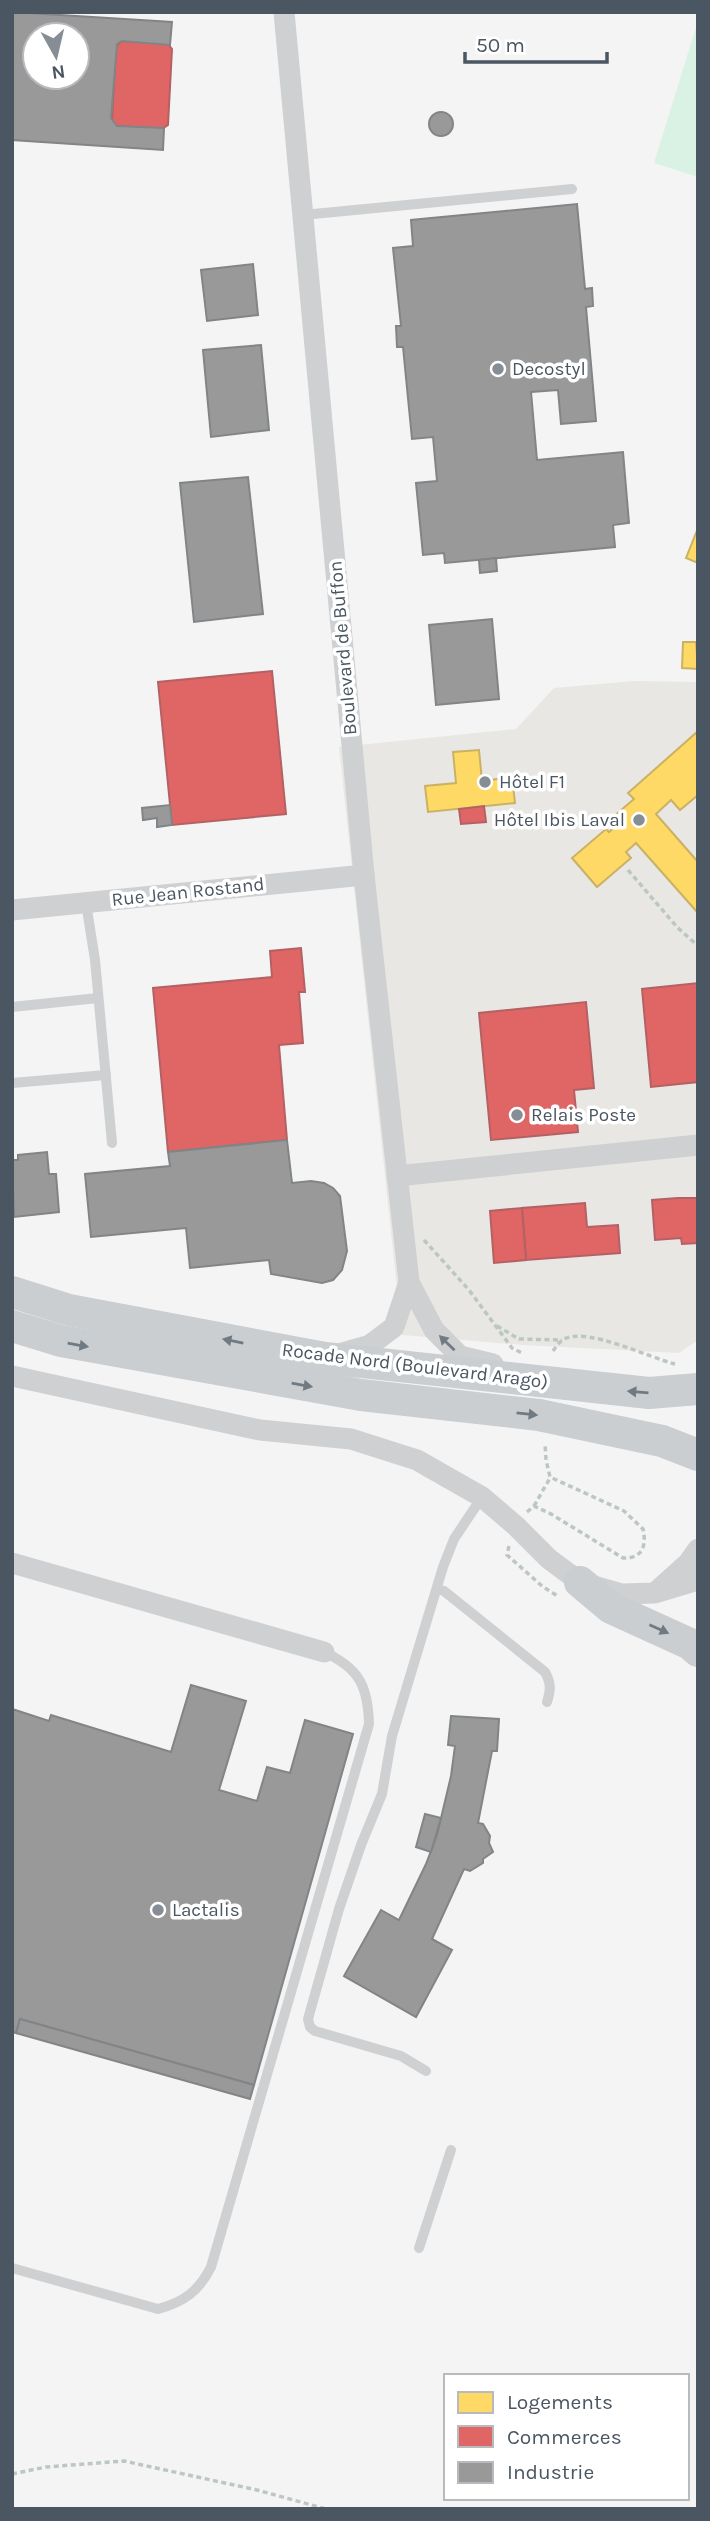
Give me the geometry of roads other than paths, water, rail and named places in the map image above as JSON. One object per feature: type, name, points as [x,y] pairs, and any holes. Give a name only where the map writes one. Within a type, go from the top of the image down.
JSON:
[{"type":"main road","name":"Rocade Nord (Boulevard Arago)","points":[[12,1292],[69,1310],[325,1359],[649,1393],[692,1376]]},
{"type":"main road","points":[[12,1326],[61,1342],[360,1395],[540,1415],[650,1438],[698,1455]]},
{"type":"main road","points":[[580,1582],[611,1608],[691,1644],[698,1651]]},
{"type":"street","name":"Boulevard de Buffon","points":[[284,12],[364,875],[409,1282]]},
{"type":"street","name":"Rue Jean Rostand","points":[[12,910],[364,875]]},
{"type":"street","points":[[397,1176],[698,1145]]},
{"type":"street","points":[[325,1359],[370,1345],[394,1327],[409,1282]]},
{"type":"street","points":[[409,1282],[434,1330],[460,1356],[579,1386]]},
{"type":"street","points":[[12,1376],[260,1430],[351,1439],[417,1460],[482,1497],[549,1559],[580,1582],[622,1594],[654,1593],[698,1580]]},
{"type":"street","points":[[654,1593],[688,1563],[698,1549]]},
{"type":"street","points":[[12,1563],[324,1652]]},
{"type":"lane","points":[[303,215],[572,188]]},
{"type":"lane","points":[[86,902],[112,1143]]},
{"type":"lane","points":[[12,1007],[98,998]]},
{"type":"lane","points":[[12,1083],[106,1075]]},
{"type":"lane","points":[[426,2071],[401,2056],[315,2031],[310,2027],[308,2019],[339,1909],[382,1794],[392,1736],[437,1589],[454,1539],[482,1497]]},
{"type":"lane","points":[[437,1589],[444,1591],[545,1672],[551,1691],[547,1702]]},
{"type":"lane","points":[[12,2268],[158,2309],[174,2305],[192,2295],[203,2283],[211,2267],[369,1724],[363,1685],[353,1670],[340,1659],[324,1652]]},
{"type":"lane","points":[[419,2248],[452,2150]]},
{"type":"place","name":"Decostyl","points":[[498,369]]},
{"type":"place","name":"Hôtel F1","points":[[485,782]]},
{"type":"place","name":"Hôtel Ibis Laval","points":[[639,820]]},
{"type":"place","name":"Relais Poste","points":[[517,1115]]},
{"type":"place","name":"Lactalis","points":[[158,1910]]}]
